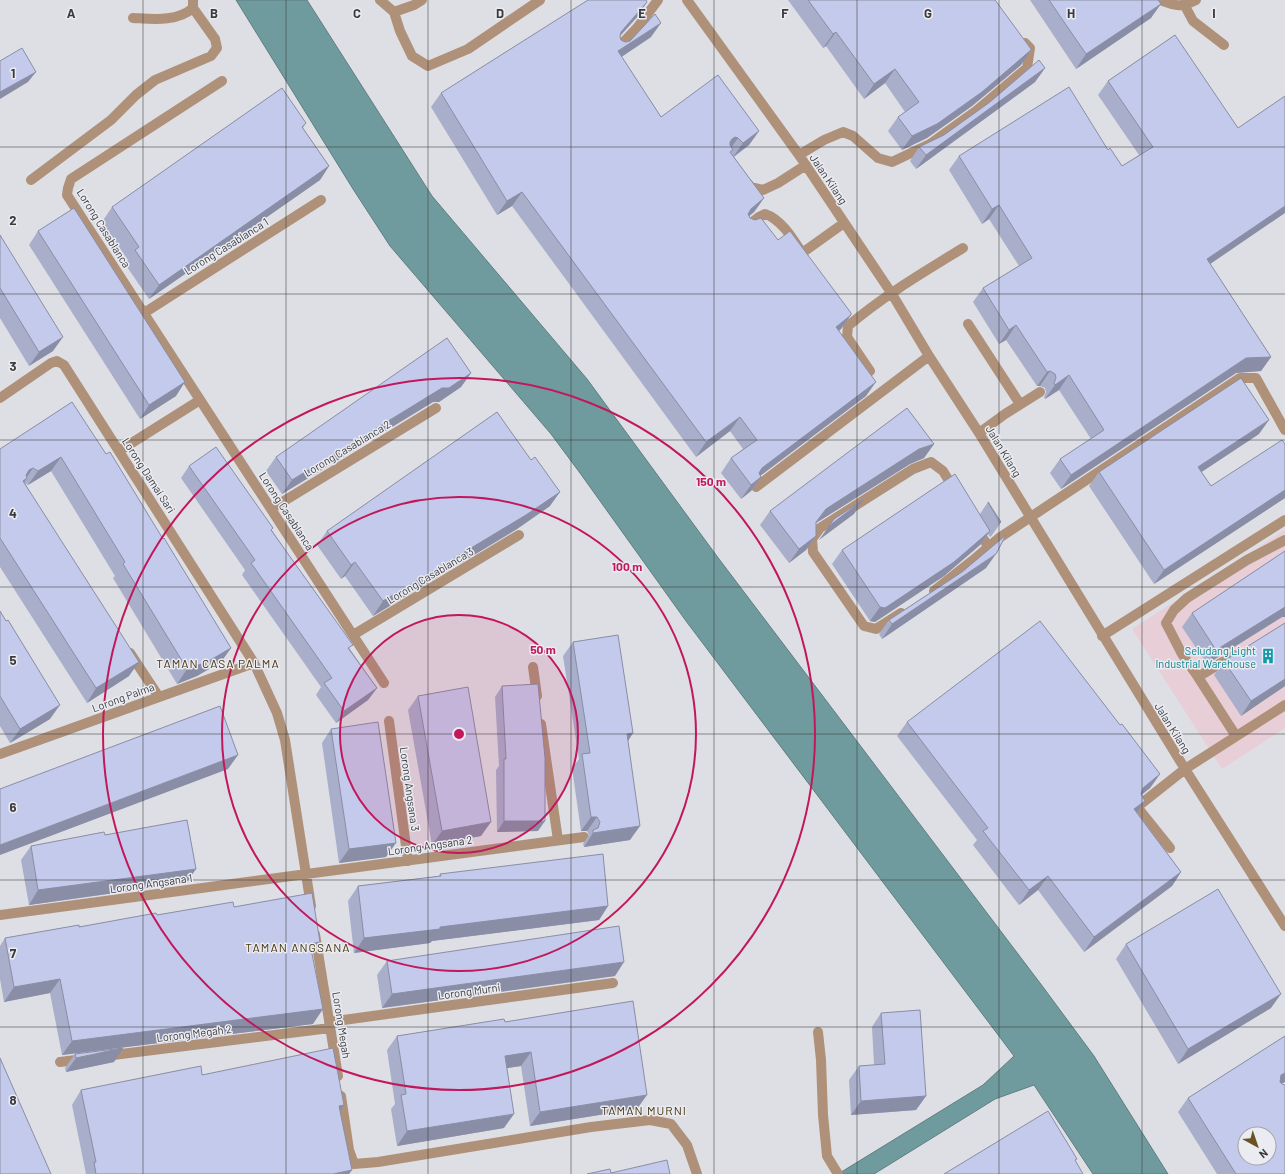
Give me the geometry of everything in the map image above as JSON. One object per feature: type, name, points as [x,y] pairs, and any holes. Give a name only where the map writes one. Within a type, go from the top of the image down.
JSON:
[{"type":"street","points":[[380,0],[394,12],[400,31],[412,56],[428,66],[468,49],[540,0]]},
{"type":"street","points":[[394,12],[422,0]]},
{"type":"street","points":[[616,50],[637,28],[658,0]]},
{"type":"street","name":"Jalan Kilang","points":[[687,0],[806,165],[892,294],[929,356],[979,433],[1102,636],[1285,926]]},
{"type":"street","points":[[1160,0],[1185,6],[1196,0]]},
{"type":"street","points":[[31,180],[111,120],[136,95],[155,80],[210,56],[217,48],[215,40],[193,4],[187,13],[177,17],[159,19],[133,18]]},
{"type":"street","points":[[1185,6],[1193,21],[1224,45]]},
{"type":"street","points":[[799,156],[824,140],[843,132],[853,136],[878,158],[892,162],[930,144],[976,111],[1027,68],[1030,48],[1017,34]]},
{"type":"street","name":"Lorong Casablanca","points":[[222,81],[71,178],[67,195],[384,683]]},
{"type":"street","points":[[740,175],[751,188],[763,190],[778,183],[806,165]]},
{"type":"street","name":"Lorong Casablanca 1","points":[[144,313],[321,200]]},
{"type":"street","points":[[745,228],[765,214],[772,216],[794,241],[804,256],[844,223]]},
{"type":"street","points":[[870,370],[847,337],[848,326],[861,314],[963,248]]},
{"type":"street","points":[[968,324],[1020,404]]},
{"type":"street","points":[[756,487],[929,356]]},
{"type":"street","name":"Lorong Damai Sari","points":[[0,398],[51,363],[57,361],[64,365],[254,663]]},
{"type":"street","points":[[928,595],[972,561],[988,546],[1240,378],[1256,378],[1285,430]]},
{"type":"street","points":[[979,433],[1040,392]]},
{"type":"street","points":[[119,451],[200,400]]},
{"type":"street","name":"Lorong Casablanca 2","points":[[271,509],[436,408]]},
{"type":"street","points":[[912,606],[876,629],[864,626],[813,552],[812,539],[820,528],[913,469],[931,462],[943,471],[959,498]]},
{"type":"street","points":[[971,519],[988,546]]},
{"type":"street","points":[[1102,636],[1285,520]]},
{"type":"street","name":"Lorong Casablanca 3","points":[[353,636],[519,535]]},
{"type":"street","points":[[1236,736],[1182,654],[1166,624],[1174,610],[1187,598],[1247,560],[1285,540]]},
{"type":"street","points":[[124,643],[159,697]]},
{"type":"street","points":[[1198,677],[1240,651]]},
{"type":"street","name":"Lorong Palma","points":[[0,754],[254,663]]},
{"type":"street","name":"Lorong Megah","points":[[254,663],[277,713],[285,740],[349,1150],[354,1164]]},
{"type":"street","points":[[532,667],[558,840]]},
{"type":"street","points":[[1170,848],[1137,807],[1185,769],[1285,705]]},
{"type":"street","name":"Lorong Angsana 3","points":[[389,721],[408,861]]},
{"type":"street","name":"Lorong Angsana 2","points":[[306,874],[584,837]]},
{"type":"street","name":"Lorong Angsana 1","points":[[0,915],[306,874]]},
{"type":"street","name":"Lorong Murni","points":[[330,1025],[613,983]]},
{"type":"street","name":"Lorong Megah 2","points":[[60,1062],[330,1025]]},
{"type":"street","points":[[818,1032],[827,1156],[838,1174]]},
{"type":"street","points":[[347,1174],[354,1164],[378,1162],[591,1127],[650,1120],[671,1124],[688,1145],[697,1174]]},
{"type":"shaded area","points":[[1285,530],[1285,728],[1222,769],[1132,629]]},
{"type":"water","points":[[236,0],[307,0],[432,196],[587,379],[719,559],[1094,1056],[1168,1174],[1093,1174],[1034,1085],[995,1099],[874,1174],[838,1174],[983,1085],[1014,1056],[686,621],[551,434],[390,246]]},
{"type":"building","points":[[588,0],[646,0],[647,2],[621,32],[621,40],[625,42],[630,41],[655,14],[661,23],[618,51],[661,117],[718,75],[759,131],[743,143],[735,137],[730,142],[733,150],[730,152],[764,198],[751,209],[748,214],[750,218],[755,220],[761,218],[778,240],[790,231],[851,313],[851,315],[836,327],[876,382],[762,468],[759,473],[761,477],[751,485],[731,458],[757,440],[740,417],[706,442],[522,192],[507,201],[441,93]]},
{"type":"building","points":[[808,0],[995,0],[1031,50],[982,92],[937,124],[912,136],[898,117],[919,102],[895,69],[874,84],[836,32],[833,34]]},
{"type":"building","points":[[1049,0],[1158,0],[1161,4],[1086,54]]},
{"type":"building","points":[[1175,35],[1238,128],[1285,96],[1285,206],[1207,259],[1271,357],[1246,358],[1071,475],[1060,459],[1104,430],[1069,375],[1055,385],[1055,374],[1050,371],[1047,372],[1016,325],[1009,330],[983,288],[1032,258],[999,205],[992,209],[959,156],[1069,87],[1108,150],[1110,148],[1122,166],[1153,147],[1108,81]]},
{"type":"building","points":[[22,48],[36,72],[0,92],[0,61]]},
{"type":"building","points":[[1039,60],[1045,68],[926,155],[919,147],[944,135],[990,102]]},
{"type":"building","points":[[282,88],[306,123],[302,127],[329,166],[159,285],[135,250],[139,247],[112,207]]},
{"type":"building","points":[[74,208],[185,382],[149,405],[38,231]]},
{"type":"building","points":[[0,235],[63,337],[39,352],[0,288]]},
{"type":"building","points":[[447,338],[471,373],[449,388],[442,388],[292,480],[276,457]]},
{"type":"building","points":[[1241,378],[1269,420],[1198,467],[1211,486],[1282,440],[1285,444],[1285,490],[1164,570],[1099,472]]},
{"type":"building","points":[[72,402],[106,454],[110,452],[231,648],[207,662],[187,669],[123,564],[125,562],[61,457],[38,471],[33,468],[29,470],[26,475],[27,478],[23,481],[139,662],[96,688],[0,538],[0,449]]},
{"type":"building","points":[[907,408],[934,444],[919,449],[826,509],[816,522],[816,536],[799,549],[770,511]]},
{"type":"building","points":[[497,412],[531,460],[535,457],[560,492],[526,515],[383,601],[355,562],[351,565],[327,531]]},
{"type":"building","points":[[216,447],[273,528],[271,530],[353,645],[348,648],[377,688],[344,711],[324,683],[332,678],[251,563],[255,560],[189,466]]},
{"type":"building","points":[[955,474],[990,531],[954,562],[885,608],[880,607],[842,550]]},
{"type":"building","points":[[863,500],[829,526],[834,519]]},
{"type":"building","points":[[988,502],[1001,522],[1000,523]]},
{"type":"building","points":[[1006,535],[996,554],[892,624],[889,620],[962,572]]},
{"type":"building","points":[[1285,551],[1285,607],[1216,650],[1192,613]]},
{"type":"building","points":[[0,611],[6,621],[8,620],[60,705],[20,729],[0,696]]},
{"type":"building","points":[[1040,621],[1120,725],[1122,724],[1160,774],[1143,788],[1141,794],[1145,801],[1134,809],[1181,872],[1094,937],[1048,876],[1029,890],[983,831],[988,828],[907,722]]},
{"type":"building","name":"Seludang Light Industrial Warehouse","points":[[1285,623],[1285,679],[1251,701],[1224,661]]},
{"type":"building","points":[[618,635],[633,733],[627,734],[640,826],[593,833],[593,830],[598,828],[600,822],[597,817],[591,817],[582,754],[590,753],[573,642]]},
{"type":"building","points":[[538,684],[545,758],[545,821],[504,821],[504,759],[506,759],[502,686]]},
{"type":"building","points":[[468,687],[491,822],[442,831],[418,696]]},
{"type":"building","points":[[220,706],[238,755],[0,845],[0,789]]},
{"type":"building","points":[[378,722],[396,843],[349,849],[331,729]]},
{"type":"building","points":[[187,820],[196,869],[38,890],[31,846],[104,832],[105,835]]},
{"type":"building","points":[[603,854],[608,906],[364,938],[358,886],[441,876],[440,874]]},
{"type":"building","points":[[1218,889],[1281,994],[1188,1049],[1126,944]]},
{"type":"building","points":[[312,893],[320,942],[310,944],[323,1009],[72,1041],[60,979],[14,987],[5,938],[79,925],[79,927],[156,913],[157,915],[233,902],[234,907]]},
{"type":"building","points":[[619,926],[624,962],[392,994],[387,961]]},
{"type":"building","points":[[633,1001],[647,1095],[540,1112],[531,1052],[505,1056],[514,1114],[407,1131],[401,1095],[406,1094],[397,1036],[504,1019],[505,1022]]},
{"type":"building","points":[[920,1010],[926,1096],[861,1101],[859,1066],[885,1064],[881,1013]]},
{"type":"building","points":[[1285,1036],[1285,1073],[1281,1075],[1280,1082],[1285,1085],[1285,1174],[1236,1174],[1188,1098]]},
{"type":"building","points":[[123,1048],[76,1058],[75,1054]]},
{"type":"building","points":[[333,1048],[344,1105],[339,1106],[352,1170],[333,1174],[96,1174],[94,1162],[96,1162],[81,1090],[201,1066],[202,1075]]},
{"type":"building","points":[[0,1058],[51,1174],[0,1174]]},
{"type":"building","points":[[1048,1111],[1077,1159],[1075,1160],[1083,1174],[944,1174]]},
{"type":"building","points":[[667,1160],[670,1174],[587,1174],[610,1169],[611,1173]]},
{"type":"place","name":"Seludang Light Industrial Warehouse","points":[[1268,656]]},
{"type":"district","name":"TAMAN CASA PALMA","points":[[218,663]]},
{"type":"district","name":"TAMAN ANGSANA","points":[[298,947]]},
{"type":"district","name":"TAMAN MURNI","points":[[644,1110]]}]
